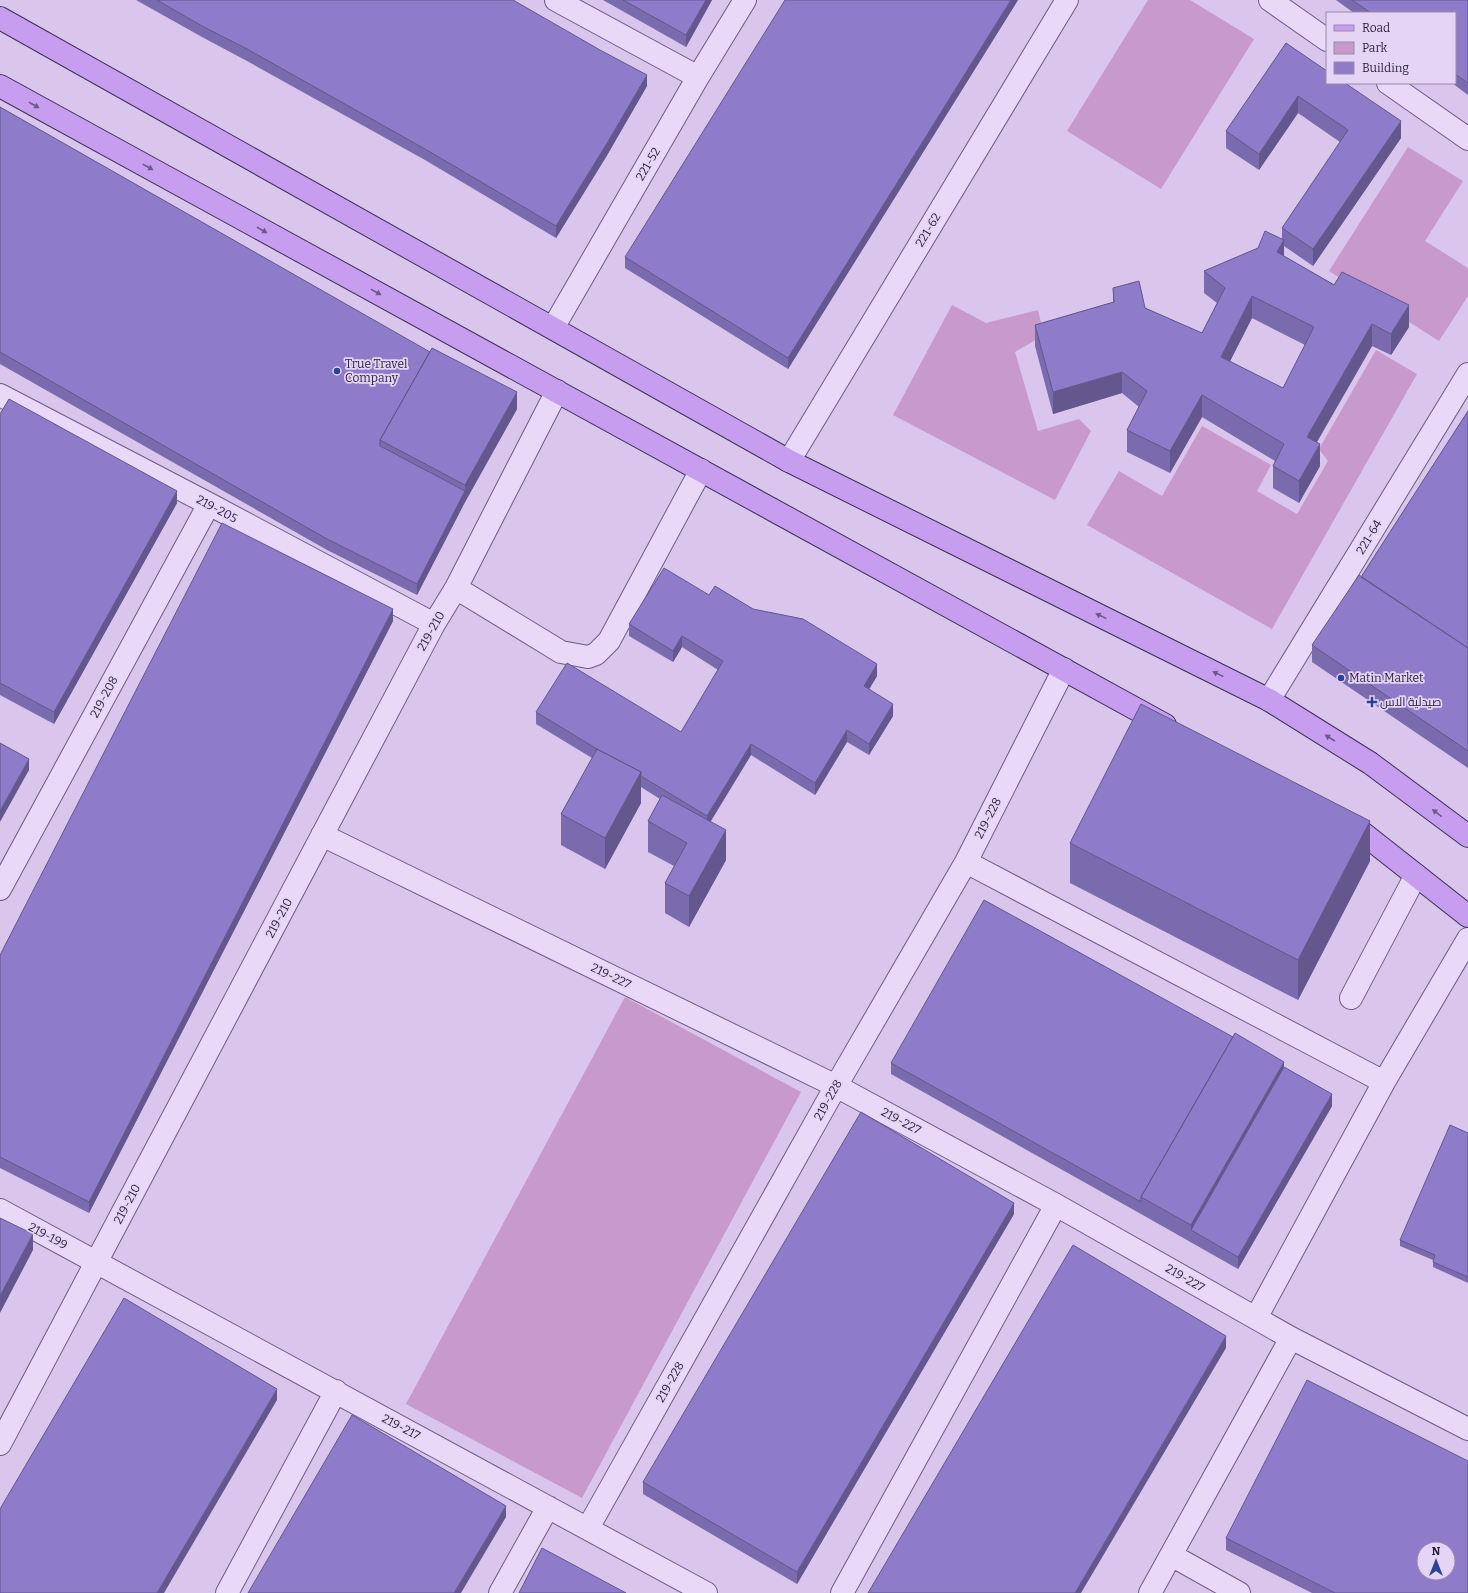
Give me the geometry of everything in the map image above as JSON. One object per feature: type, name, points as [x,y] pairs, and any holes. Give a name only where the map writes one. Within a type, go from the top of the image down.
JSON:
[{"type":"main road","points":[[0,18],[789,461],[1269,700],[1370,763],[1468,836]]},
{"type":"main road","points":[[0,86],[1181,733]]},
{"type":"main road","points":[[1325,812],[1360,831],[1468,916]]},
{"type":"street","points":[[556,0],[698,77]]},
{"type":"street","name":"221-52","points":[[553,328],[698,77],[745,0]]},
{"type":"street","name":"221-62","points":[[789,461],[1067,0]]},
{"type":"street","points":[[1270,0],[1326,39]]},
{"type":"street","points":[[1389,84],[1468,139]]},
{"type":"street","name":"221-64","points":[[1269,700],[1468,374]]},
{"type":"street","name":"219-210","points":[[0,1444],[434,624],[456,588],[557,391]]},
{"type":"street","name":"219-205","points":[[0,395],[434,624]]},
{"type":"street","points":[[456,588],[561,652],[588,657],[596,654],[609,641],[701,470]]},
{"type":"street","name":"219-208","points":[[0,889],[209,504]]},
{"type":"street","name":"219-228","points":[[588,1528],[836,1086],[966,862],[1064,669]]},
{"type":"street","name":"219-227","points":[[322,835],[836,1086],[1056,1205],[1291,1338],[1468,1429]]},
{"type":"street","points":[[966,862],[1384,1082]]},
{"type":"street","points":[[1350,998],[1416,875]]},
{"type":"street","points":[[1256,1318],[1384,1082],[1468,939]]},
{"type":"street","points":[[842,1593],[1056,1205]]},
{"type":"street","name":"219-199","points":[[0,1210],[96,1262]]},
{"type":"street","name":"219-217","points":[[96,1262],[706,1593]]},
{"type":"street","points":[[1150,1593],[1291,1338]]},
{"type":"street","points":[[227,1593],[336,1391]]},
{"type":"street","points":[[500,1593],[548,1507]]},
{"type":"street","points":[[1171,1555],[1238,1593]]},
{"type":"green space","points":[[1148,0],[1190,0],[1254,39],[1161,189],[1067,131]]},
{"type":"green space","points":[[1408,147],[1463,181],[1425,241],[1468,268],[1468,296],[1439,341],[1329,271]]},
{"type":"green space","points":[[952,305],[986,323],[1038,310],[1044,335],[1015,352],[1038,431],[1079,419],[1091,431],[1055,500],[893,415]]},
{"type":"green space","points":[[1376,350],[1417,374],[1272,629],[1087,525],[1119,471],[1162,496],[1202,426],[1271,465],[1257,491],[1297,514],[1328,461],[1319,449]]},
{"type":"green space","points":[[625,997],[801,1092],[582,1498],[406,1404]]},
{"type":"building","points":[[157,0],[513,0],[647,75],[556,226],[425,149]]},
{"type":"building","points":[[623,0],[706,0],[686,35]]},
{"type":"building","points":[[785,0],[1011,0],[788,358],[625,257]]},
{"type":"building","points":[[1352,0],[1468,0],[1468,83],[1456,75],[1456,12],[1370,12]]},
{"type":"building","points":[[1286,43],[1326,70],[1326,84],[1346,84],[1401,121],[1313,249],[1282,228],[1348,130],[1298,96],[1259,154],[1226,131]]},
{"type":"building","points":[[0,107],[430,352],[380,440],[380,446],[465,491],[417,584],[327,539],[0,352]]},
{"type":"building","points":[[1265,231],[1284,240],[1277,252],[1334,285],[1342,272],[1409,305],[1391,334],[1372,324],[1307,437],[1320,444],[1299,481],[1273,466],[1284,444],[1202,395],[1170,451],[1127,430],[1147,391],[1122,372],[1053,392],[1035,325],[1114,302],[1113,288],[1139,281],[1145,308],[1202,333],[1225,288],[1204,271],[1258,248]],"holes":[[[1252,296],[1314,327],[1283,388],[1221,357]]]},
{"type":"building","points":[[432,348],[517,392],[465,485],[380,440]]},
{"type":"building","points":[[9,399],[177,491],[54,712],[0,683],[0,414]]},
{"type":"building","points":[[1468,411],[1468,648],[1361,577]]},
{"type":"building","points":[[222,523],[393,609],[89,1202],[0,1157],[0,955]]},
{"type":"building","points":[[664,568],[709,595],[715,586],[753,609],[803,619],[877,664],[864,686],[893,704],[869,744],[847,730],[815,783],[751,744],[707,816],[641,776],[641,772],[597,749],[536,712],[567,663],[681,732],[723,661],[682,636],[673,651],[629,624]]},
{"type":"building","points":[[1359,575],[1468,648],[1468,751],[1312,645]]},
{"type":"building","points":[[1141,704],[1370,821],[1298,960],[1070,843]]},
{"type":"building","points":[[0,743],[29,759],[0,811]]},
{"type":"building","points":[[597,749],[641,772],[605,838],[561,814]]},
{"type":"building","points":[[662,795],[726,830],[689,896],[665,883],[687,843],[648,821]]},
{"type":"building","points":[[984,900],[1233,1037],[1141,1197],[1141,1202],[891,1063]]},
{"type":"building","points":[[1235,1033],[1284,1062],[1191,1225],[1141,1197]]},
{"type":"building","points":[[1284,1067],[1332,1094],[1238,1257],[1191,1230]]},
{"type":"building","points":[[861,1112],[1014,1203],[797,1572],[643,1482]]},
{"type":"building","points":[[1450,1125],[1468,1133],[1468,1277],[1433,1262],[1435,1255],[1400,1240]]},
{"type":"building","points":[[0,1218],[33,1234],[0,1296]]},
{"type":"building","points":[[1073,1245],[1226,1336],[1075,1593],[868,1593]]},
{"type":"building","points":[[124,1298],[277,1389],[157,1593],[0,1593],[0,1509]]},
{"type":"building","points":[[1307,1380],[1468,1461],[1468,1593],[1335,1593],[1226,1538]]},
{"type":"building","points":[[352,1415],[506,1506],[454,1593],[248,1593]]},
{"type":"building","points":[[542,1548],[626,1593],[519,1593]]},
{"type":"place","name":"True Travel Company","points":[[337,371]]},
{"type":"place","name":"Matin Market","points":[[1341,678]]},
{"type":"place","name":"صيدلية الاس","points":[[1372,702]]}]
